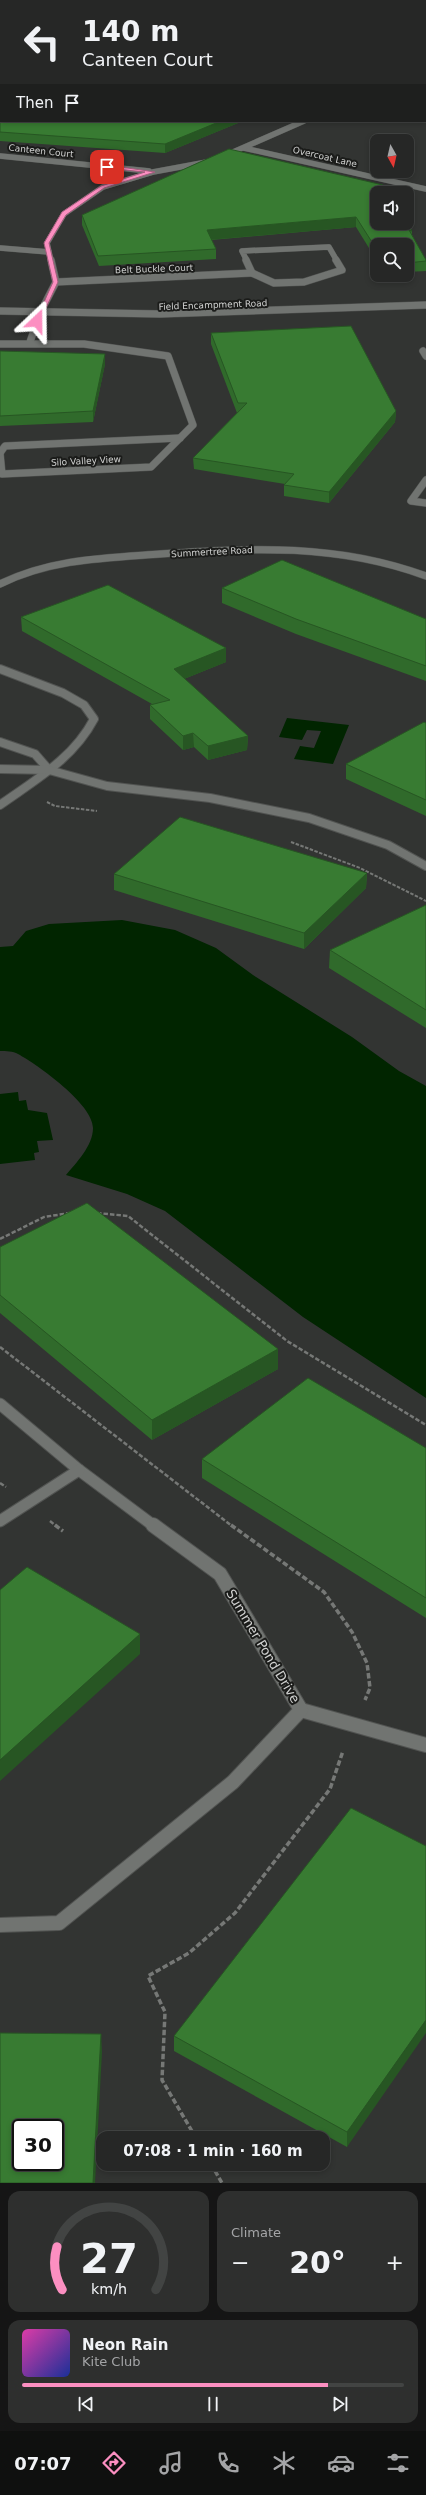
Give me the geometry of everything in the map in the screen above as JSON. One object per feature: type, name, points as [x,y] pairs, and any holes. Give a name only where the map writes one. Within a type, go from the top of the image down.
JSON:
[{"type":"street","points":[[218,158],[302,122]]},
{"type":"street","name":"Overcoat Lane","points":[[244,148],[426,188]]},
{"type":"street","name":"Canteen Court","points":[[0,156],[153,172]]},
{"type":"street","points":[[30,342],[40,314],[56,282],[46,243],[64,214],[102,187],[153,172],[212,161]]},
{"type":"street","points":[[329,247],[342,270],[304,282],[274,283],[252,273],[242,251],[329,247]]},
{"type":"street","points":[[0,248],[49,252]]},
{"type":"street","name":"Belt Buckle Court","points":[[56,282],[252,273]]},
{"type":"street","name":"Field Encampment Road","points":[[0,311],[86,316],[188,315],[426,305]]},
{"type":"street","name":"Silo Valley View","points":[[0,344],[30,342],[127,347],[168,356],[193,425],[180,438],[151,466],[2,474],[0,453],[6,446],[180,438]]},
{"type":"street","points":[[426,480],[411,501],[426,503]]},
{"type":"street","name":"Summertree Road","points":[[0,584],[12,577],[59,563],[103,558],[259,549],[320,551],[360,556],[426,576]]},
{"type":"street","points":[[0,668],[63,693],[84,705],[94,719],[88,734],[49,770],[0,805]]},
{"type":"street","points":[[0,742],[35,754],[49,770]]},
{"type":"street","points":[[0,769],[49,770],[107,786],[210,798],[309,818],[388,845],[426,866]]},
{"type":"street","name":"Summer Pond Drive","points":[[0,1404],[79,1470],[220,1574],[301,1710],[233,1782],[59,1923],[0,1925]]},
{"type":"street","points":[[0,1521],[79,1470]]},
{"type":"street","points":[[301,1710],[426,1745]]},
{"type":"path","points":[[18,791],[55,806],[102,812]]},
{"type":"path","points":[[285,840],[333,857],[388,881],[426,901]]},
{"type":"path","points":[[0,1239],[44,1217],[72,1212]]},
{"type":"path","points":[[93,1212],[128,1216],[214,1286],[287,1341],[426,1425]]},
{"type":"path","points":[[0,1347],[250,1539],[324,1592],[352,1632],[367,1664],[370,1688],[354,1724],[330,1790],[235,1913],[189,1953],[148,1976],[165,2012],[162,2080],[192,2131]]},
{"type":"path","points":[[215,2171],[222,2183]]},
{"type":"shaded area","points":[[287,718],[349,725],[333,764],[294,759],[300,746],[314,748],[321,731],[307,730],[302,740],[279,737]]},
{"type":"shaded area","points":[[122,920],[175,930],[216,948],[253,975],[352,1037],[399,1071],[426,1086],[426,1398],[303,1317],[165,1211],[127,1194],[66,1175],[87,1148],[93,1128],[91,1118],[75,1097],[51,1076],[16,1053],[0,1051],[0,947],[13,946],[26,931],[49,924]]},
{"type":"shaded area","points":[[18,1092],[19,1101],[26,1100],[28,1110],[47,1113],[53,1140],[37,1141],[39,1152],[34,1153],[35,1160],[0,1164],[0,1094]]},
{"type":"building","points":[[0,122],[219,122],[165,144],[0,132]]},
{"type":"building","points":[[229,149],[383,185],[370,186],[370,230],[409,230],[414,238],[370,239],[356,217],[207,230],[216,249],[98,256],[82,215]]},
{"type":"building","points":[[414,239],[426,260],[414,262]]},
{"type":"building","points":[[351,326],[396,411],[329,492],[284,485],[294,474],[193,458],[247,403],[238,403],[211,333]]},
{"type":"building","points":[[0,351],[105,354],[93,411],[0,416]]},
{"type":"building","points":[[282,560],[426,619],[426,666],[296,619],[222,588]]},
{"type":"building","points":[[108,585],[226,648],[174,669],[248,736],[208,746],[193,733],[183,736],[150,705],[170,700],[21,617]]},
{"type":"building","points":[[424,722],[426,723],[426,800],[346,764]]},
{"type":"building","points":[[180,817],[367,873],[304,933],[114,874]]},
{"type":"building","points":[[426,905],[426,1010],[330,950]]},
{"type":"building","points":[[87,1203],[278,1349],[152,1420],[0,1295],[0,1247]]},
{"type":"building","points":[[308,1378],[426,1448],[426,1598],[202,1459]]},
{"type":"building","points":[[27,1567],[140,1634],[0,1760],[0,1590]]},
{"type":"building","points":[[351,1808],[426,1846],[426,2020],[347,2132],[174,2036]]},
{"type":"building","points":[[0,2033],[101,2034],[93,2183],[0,2183]]},
{"type":"route","points":[[37,321],[56,282],[46,243],[64,214],[102,187],[153,172],[107,167]]}]
